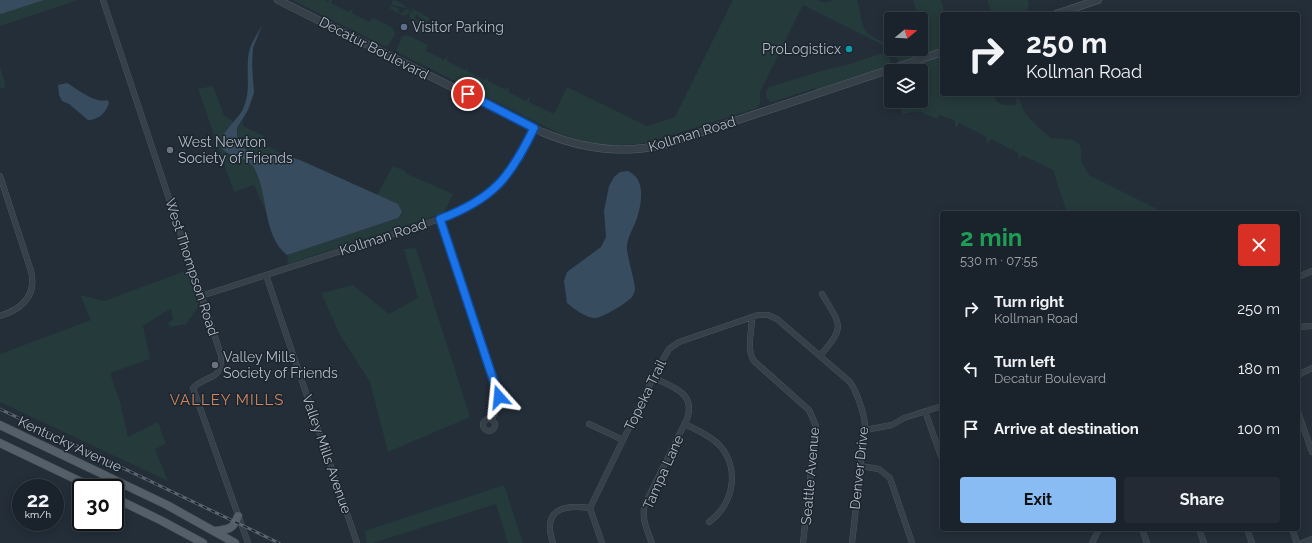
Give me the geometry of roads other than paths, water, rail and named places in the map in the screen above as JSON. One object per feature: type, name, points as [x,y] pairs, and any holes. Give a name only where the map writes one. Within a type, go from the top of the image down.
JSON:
[{"type":"main road","name":"Kentucky Avenue","points":[[0,425],[153,498],[235,543]]},
{"type":"main road","name":"Kentucky Avenue","points":[[0,443],[75,479]]},
{"type":"main road","points":[[124,502],[203,543]]},
{"type":"main road","points":[[215,531],[231,528],[236,522],[238,516]]},
{"type":"street","name":"West Thompson Road","points":[[103,0],[221,355],[221,367],[219,371],[193,388],[248,543]]},
{"type":"street","name":"Decatur Boulevard","points":[[278,0],[534,128]]},
{"type":"street","points":[[1062,12],[1098,0]]},
{"type":"street","name":"Kollman Road","points":[[201,296],[440,219],[471,206],[497,186],[510,171],[520,157],[534,128],[562,140],[593,148],[623,150],[649,148],[670,143],[940,53]]},
{"type":"street","points":[[0,176],[31,271],[32,281],[27,298],[19,308],[0,316]]},
{"type":"street","points":[[440,219],[499,397],[499,402],[492,419]]},
{"type":"street","points":[[1300,276],[1312,271]]},
{"type":"street","name":"Valley Mills Avenue","points":[[266,275],[357,543]]},
{"type":"street","points":[[820,356],[835,337],[838,327],[836,317],[822,294]]},
{"type":"street","name":"Denver Drive","points":[[768,315],[777,319],[850,382],[853,387],[864,419],[865,430],[852,543]]},
{"type":"street","name":"Topeka Trail","points":[[590,508],[667,352],[675,344],[752,317],[768,315]]},
{"type":"street","name":"Seattle Avenue","points":[[752,317],[750,351],[754,362],[809,410],[816,426],[803,543]]},
{"type":"street","points":[[1300,327],[1312,326]]},
{"type":"street","points":[[1300,374],[1312,368]]},
{"type":"street","name":"Tampa Lane","points":[[652,543],[644,521],[645,504],[685,424],[688,417],[689,407],[684,395],[674,387],[654,378]]},
{"type":"street","points":[[865,430],[892,425],[904,418],[940,407]]},
{"type":"street","points":[[925,412],[940,453]]},
{"type":"street","points":[[1300,418],[1312,452]]},
{"type":"street","points":[[589,424],[623,440]]},
{"type":"street","points":[[685,424],[716,442],[725,452],[731,466],[732,482],[728,498],[721,510],[709,522]]},
{"type":"street","points":[[860,466],[879,469],[890,478],[912,543]]},
{"type":"street","points":[[553,543],[549,526],[553,516],[559,510],[571,506],[590,508],[602,543]]},
{"type":"street","points":[[1092,543],[1098,531]]},
{"type":"street","points":[[1143,531],[1147,543]]},
{"type":"street","points":[[1200,531],[1204,543]]},
{"type":"street","points":[[1248,531],[1252,543]]},
{"type":"street","points":[[1293,531],[1297,543]]},
{"type":"street","points":[[1302,543],[1312,539]]},
{"type":"water","points":[[0,0],[44,0],[1,14]]},
{"type":"water","points":[[262,25],[253,48],[252,65],[254,93],[248,110],[237,128],[237,135],[242,147],[251,152],[265,155],[282,155],[300,160],[398,204],[402,212],[398,218],[287,255],[279,247],[273,237],[259,179],[254,168],[246,160],[226,152],[221,145],[223,135],[241,113],[246,102],[249,52]]},
{"type":"water","points":[[67,83],[92,98],[103,101],[107,100],[109,102],[108,106],[102,115],[96,119],[88,120],[69,104],[62,101],[59,95],[58,85]]},
{"type":"water","points":[[628,171],[638,179],[641,192],[639,212],[627,245],[635,291],[629,300],[614,310],[597,318],[591,318],[567,303],[564,281],[567,272],[601,247],[606,237],[604,211],[609,186],[614,177],[620,172]]},
{"type":"railway","points":[[0,409],[279,543]]},
{"type":"place","name":"Visitor Parking","points":[[404,27]]},
{"type":"place","name":"ProLogisticx","points":[[849,49]]},
{"type":"place","name":"West Newton Society of Friends","points":[[170,150]]},
{"type":"place","name":"Valley Mills Society of Friends","points":[[215,365]]},
{"type":"district","name":"VALLEY MILLS","points":[[227,400]]}]
